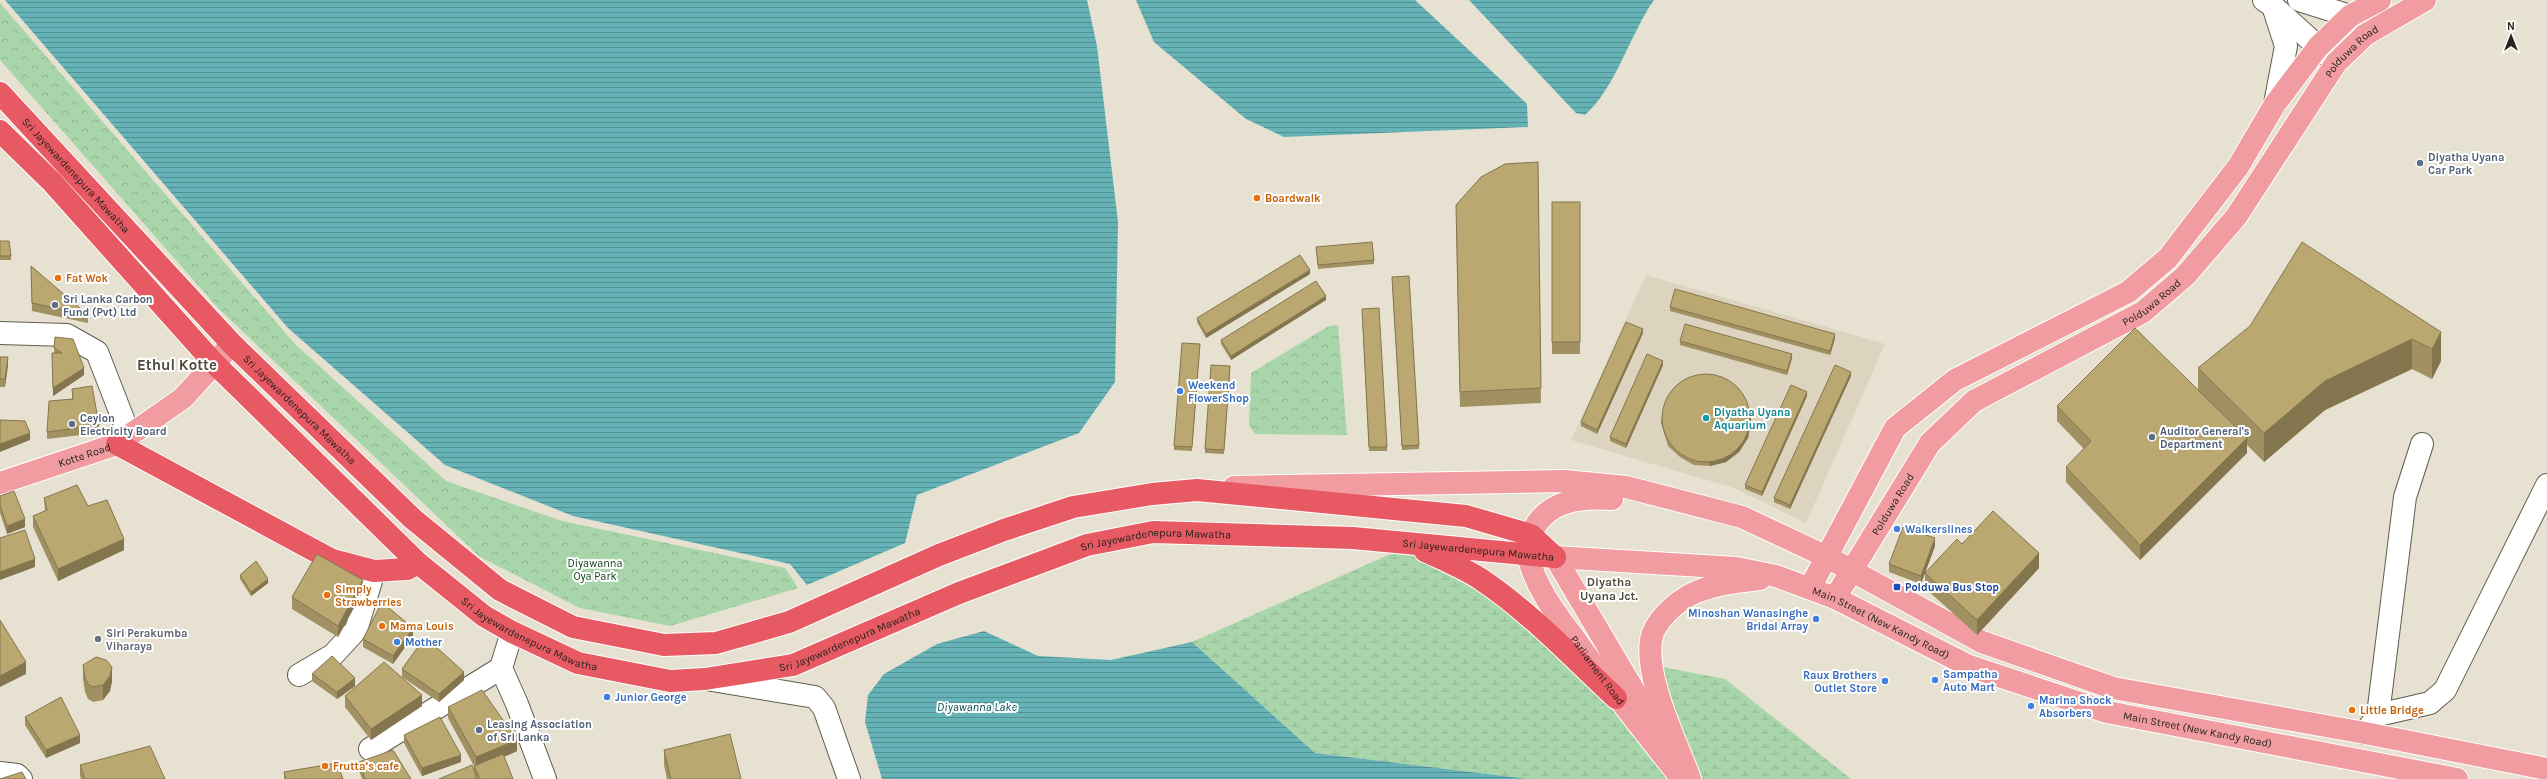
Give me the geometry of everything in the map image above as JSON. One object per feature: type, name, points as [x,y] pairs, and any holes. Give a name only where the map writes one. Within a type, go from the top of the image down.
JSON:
[{"type":"highway","name":"Sri Jayewardenepura Mawatha","points":[[0,93],[232,344],[413,519],[500,590],[573,627],[664,645],[716,643],[789,622],[939,555],[1004,530],[1073,507],[1152,494],[1196,490],[1466,516],[1554,557]]},
{"type":"highway","name":"Sri Jayewardenepura Mawatha","points":[[0,130],[52,182],[214,363],[418,563],[484,616],[512,632],[578,663],[670,681],[705,679],[793,665],[808,660],[959,593],[1087,545],[1153,532],[1353,538],[1411,545],[1529,545]]},
{"type":"highway","points":[[123,441],[332,560],[374,571],[407,569],[418,563]]},
{"type":"highway","points":[[1411,545],[1465,570],[1483,581],[1519,609],[1616,698]]},
{"type":"main road","name":"Polduwa Road","points":[[1810,588],[1895,428],[1954,380],[2128,292],[2168,258],[2238,167],[2275,104],[2318,47],[2350,16],[2380,0]]},
{"type":"main road","name":"Polduwa Road","points":[[1835,598],[1930,443],[1954,418],[1974,401],[2143,312],[2185,276],[2236,217],[2336,63],[2366,35],[2424,0]]},
{"type":"main road","name":"Kotte Road","points":[[0,483],[123,441],[183,398],[232,344]]},
{"type":"main road","points":[[1196,490],[1274,485],[1564,481],[1626,487],[1742,517],[1827,557],[1982,642],[2113,688],[2366,733],[2547,769]]},
{"type":"main road","points":[[1529,545],[1537,521],[1558,504],[1588,498],[1702,506]]},
{"type":"main road","name":"Parliament Road","points":[[1529,545],[1538,587],[1616,698],[1682,779]]},
{"type":"main road","name":"Parliament Road","points":[[1554,557],[1686,779]]},
{"type":"main road","name":"Main Street (New Kandy Road)","points":[[1554,557],[1736,568],[1776,576],[1835,598],[1969,666],[2107,712],[2457,779]]},
{"type":"main road","points":[[1690,779],[1655,685],[1651,665],[1651,639],[1664,614],[1692,594],[1736,582],[1776,576]]},
{"type":"street","points":[[2299,0],[2350,16]]},
{"type":"street","points":[[2269,3],[2336,63]]},
{"type":"street","points":[[2269,3],[2286,46],[2275,104]]},
{"type":"street","points":[[2238,167],[2260,180]]},
{"type":"street","points":[[0,333],[67,335],[97,352],[123,441]]},
{"type":"street","points":[[2366,733],[2378,715],[2405,497],[2422,444]]},
{"type":"street","points":[[2378,715],[2430,703],[2445,690],[2547,485]]},
{"type":"street","points":[[299,675],[333,655],[356,630],[374,571]]},
{"type":"street","points":[[370,749],[501,668],[512,632]]},
{"type":"street","points":[[501,668],[518,704],[545,779]]},
{"type":"street","points":[[705,679],[815,697],[824,708],[849,779]]},
{"type":"street","points":[[0,773],[17,775],[21,779]]},
{"type":"shaded area","points":[[1646,275],[1885,344],[1806,523],[1734,488],[1571,440]]},
{"type":"green space","name":"Diyawanna Oya Park","points":[[0,3],[295,344],[446,481],[562,521],[785,568],[798,588],[670,626],[580,608],[480,557],[218,308],[0,60]]},
{"type":"green space","points":[[1338,325],[1347,435],[1255,434],[1249,425],[1251,373],[1329,326]]},
{"type":"green space","points":[[1411,545],[1519,609],[1682,779],[1529,779],[1315,753],[1192,642]]},
{"type":"green space","points":[[1651,665],[1725,679],[1851,779],[1690,779]]},
{"type":"water","points":[[5,0],[1087,0],[1097,46],[1118,222],[1115,382],[1079,433],[917,495],[905,543],[807,585],[790,564],[573,516],[445,465],[288,328]]},
{"type":"water","points":[[1136,0],[1415,0],[1527,104],[1528,127],[1284,137],[1246,119],[1154,42]]},
{"type":"water","points":[[1469,0],[1654,0],[1645,14],[1605,91],[1596,104],[1585,115],[1576,113]]},
{"type":"water","name":"Diyawanna Lake","points":[[984,631],[1038,656],[1111,660],[1192,642],[1315,753],[1529,779],[882,779],[865,722],[868,695],[884,674],[937,644]]},
{"type":"building","points":[[1538,162],[1541,388],[1460,392],[1456,205],[1481,177],[1505,164]]},
{"type":"building","points":[[1552,202],[1580,202],[1580,342],[1552,342]]},
{"type":"building","points":[[0,241],[9,241],[11,256],[0,256]]},
{"type":"building","points":[[1372,242],[1374,260],[1318,265],[1316,247]]},
{"type":"building","points":[[2302,242],[2441,332],[2432,349],[2412,339],[2325,381],[2264,433],[2198,368],[2250,326]]},
{"type":"building","points":[[1300,255],[1310,270],[1206,334],[1197,318]]},
{"type":"building","points":[[31,266],[88,315],[32,303]]},
{"type":"building","points":[[1409,276],[1419,445],[1402,446],[1392,277]]},
{"type":"building","points":[[1316,281],[1326,296],[1231,356],[1221,340]]},
{"type":"building","points":[[1675,289],[1835,334],[1830,351],[1670,307]]},
{"type":"building","points":[[1379,308],[1387,447],[1369,447],[1362,309]]},
{"type":"building","points":[[1626,322],[1643,329],[1597,430],[1581,422]]},
{"type":"building","points":[[1685,324],[1792,354],[1787,371],[1680,341]]},
{"type":"building","name":"Auditor General's Department","points":[[2135,328],[2247,438],[2140,545],[2066,467],[2091,441],[2057,406]]},
{"type":"building","points":[[55,337],[73,339],[84,368],[53,388],[52,353],[62,353],[54,348]]},
{"type":"building","points":[[1182,343],[1200,344],[1192,447],[1174,446]]},
{"type":"building","points":[[1647,354],[1663,361],[1626,444],[1610,437]]},
{"type":"building","points":[[0,357],[8,357],[5,379],[0,379]]},
{"type":"building","points":[[1211,365],[1230,366],[1224,450],[1205,449]]},
{"type":"building","points":[[1835,365],[1851,372],[1790,505],[1774,498]]},
{"type":"building","name":"Diyatha Uyana Aquarium","points":[[1706,374],[1723,377],[1731,381],[1743,393],[1747,401],[1750,418],[1747,435],[1743,443],[1731,455],[1723,459],[1706,462],[1689,459],[1681,455],[1669,443],[1665,435],[1662,418],[1665,401],[1669,393],[1681,381],[1689,377]]},
{"type":"building","points":[[1791,385],[1807,392],[1762,492],[1745,485]]},
{"type":"building","points":[[92,386],[99,425],[47,432],[49,401],[73,399],[72,389]]},
{"type":"building","points":[[0,420],[25,421],[30,433],[0,444]]},
{"type":"building","points":[[77,485],[88,506],[107,500],[124,539],[58,569],[33,516],[47,510],[44,498]]},
{"type":"building","points":[[14,491],[25,519],[7,526],[0,505],[0,496]]},
{"type":"building","points":[[1993,511],[2039,553],[1977,620],[1925,573],[1957,539],[1962,544]]},
{"type":"building","points":[[1903,527],[1935,538],[1921,576],[1889,564]]},
{"type":"building","points":[[25,530],[35,559],[0,572],[0,538]]},
{"type":"building","points":[[317,554],[363,580],[338,626],[292,597]]},
{"type":"building","points":[[256,561],[268,579],[251,592],[240,575]]},
{"type":"building","points":[[382,602],[413,628],[393,656],[363,639]]},
{"type":"building","points":[[0,620],[26,662],[0,676]]},
{"type":"building","points":[[425,637],[464,672],[439,694],[402,669]]},
{"type":"building","points":[[332,656],[355,678],[337,692],[312,674]]},
{"type":"building","points":[[96,657],[106,660],[112,667],[110,676],[103,685],[93,687],[88,684],[85,678],[83,665]]},
{"type":"building","points":[[384,662],[422,695],[371,729],[345,696]]},
{"type":"building","points":[[482,690],[517,740],[476,757],[448,707]]},
{"type":"building","points":[[61,697],[80,735],[46,750],[25,717]]},
{"type":"building","points":[[440,717],[461,755],[422,768],[404,735]]},
{"type":"building","points":[[730,734],[741,779],[671,779],[664,750]]},
{"type":"building","points":[[150,746],[165,779],[85,779],[80,765]]},
{"type":"building","points":[[393,750],[411,779],[365,779],[359,762]]},
{"type":"building","points":[[503,754],[513,779],[480,779],[474,766]]},
{"type":"building","points":[[337,763],[343,779],[286,779],[284,772]]},
{"type":"building","points":[[472,765],[477,779],[439,779]]},
{"type":"building","points":[[22,772],[26,779],[0,779]]},
{"type":"place","name":"Diyatha Uyana Car Park","points":[[2420,163]]},
{"type":"place","name":"Boardwalk","points":[[1257,198]]},
{"type":"place","name":"Fat Wok","points":[[58,278]]},
{"type":"place","name":"Sri Lanka Carbon Fund (Pvt) Ltd","points":[[55,305]]},
{"type":"place","name":"Weekend FlowerShop","points":[[1180,391]]},
{"type":"place","name":"Diyatha Uyana Aquarium","points":[[1706,418]]},
{"type":"place","name":"Ceylon Electricity Board","points":[[72,424]]},
{"type":"place","name":"Auditor General's Department","points":[[2152,437]]},
{"type":"place","name":"Walkerslines","points":[[1897,529]]},
{"type":"place","name":"Polduwa Bus Stop","points":[[1897,587]]},
{"type":"place","name":"Simply Strawberries","points":[[327,595]]},
{"type":"place","name":"Minoshan Wanasinghe Bridal Array","points":[[1816,619]]},
{"type":"place","name":"Mama Louis","points":[[382,626]]},
{"type":"place","name":"Siri Perakumba Viharaya","points":[[98,639]]},
{"type":"place","name":"Mother","points":[[397,642]]},
{"type":"place","name":"Sampatha Auto Mart","points":[[1935,680]]},
{"type":"place","name":"Raux Brothers Outlet Store","points":[[1885,681]]},
{"type":"place","name":"Junior George","points":[[607,697]]},
{"type":"place","name":"Marina Shock Absorbers","points":[[2031,706]]},
{"type":"place","name":"Little Bridge","points":[[2352,710]]},
{"type":"place","name":"Leasing Association of Sri Lanka","points":[[479,730]]},
{"type":"place","name":"Frutta’s cafe","points":[[325,766]]},
{"type":"district","name":"Ethul Kotte","points":[[177,365]]},
{"type":"district","name":"Diyatha Uyana Jct.","points":[[1609,589]]}]
